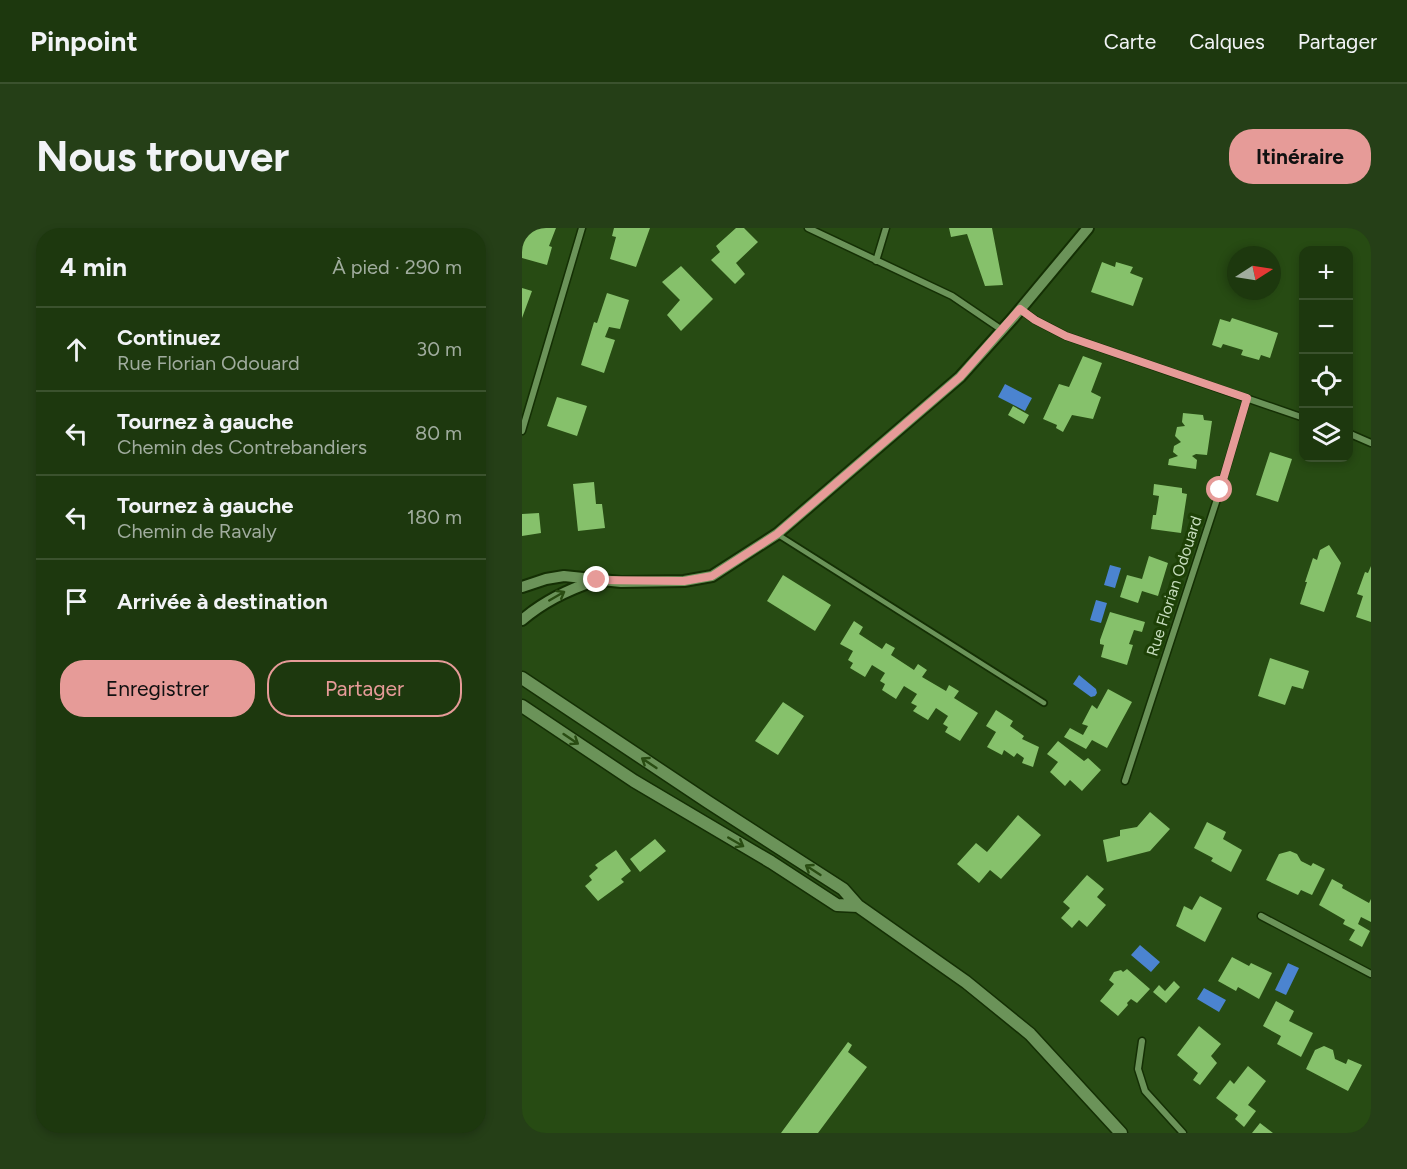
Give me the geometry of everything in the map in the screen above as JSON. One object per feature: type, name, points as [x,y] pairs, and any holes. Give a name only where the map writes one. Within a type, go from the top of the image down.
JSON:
[{"type":"main road","points":[[522,678],[843,889],[858,906],[966,982],[1030,1034],[1121,1133]]},
{"type":"main road","points":[[522,706],[634,781],[771,862],[837,905],[858,906]]},
{"type":"street","points":[[522,431],[582,228]]},
{"type":"street","points":[[808,228],[952,296],[1002,330]]},
{"type":"street","points":[[876,261],[886,228]]},
{"type":"street","points":[[522,587],[564,576],[597,580],[684,581],[712,576],[777,534],[960,377],[1088,228]]},
{"type":"street","points":[[1020,309],[1035,320],[1066,336],[1299,416]]},
{"type":"street","name":"Rue Florian Odouard","points":[[1125,781],[1220,490],[1247,398]]},
{"type":"street","points":[[1353,435],[1371,443]]},
{"type":"street","points":[[522,620],[564,591],[597,580]]},
{"type":"street","points":[[1261,916],[1371,974]]},
{"type":"street","points":[[1142,1041],[1138,1069],[1145,1091],[1183,1133]]},
{"type":"lane","points":[[777,534],[1044,703]]},
{"type":"water","points":[[1005,384],[1032,398],[1025,411],[998,397]]},
{"type":"water","points":[[1110,565],[1121,568],[1115,588],[1104,585]]},
{"type":"water","points":[[1096,600],[1107,603],[1101,623],[1090,620]]},
{"type":"water","points":[[1079,675],[1096,689],[1095,696],[1091,697],[1073,684]]},
{"type":"water","points":[[1140,945],[1160,962],[1151,972],[1131,955]]},
{"type":"water","points":[[1288,963],[1299,968],[1286,995],[1275,990]]},
{"type":"water","points":[[1204,988],[1226,1000],[1219,1012],[1197,999]]},
{"type":"building","points":[[527,228],[556,228],[549,246],[552,247],[547,265],[522,258],[522,246]]},
{"type":"building","points":[[614,228],[650,228],[636,267],[610,259],[616,237],[612,236]]},
{"type":"building","points":[[736,228],[744,228],[758,242],[736,263],[745,274],[735,284],[711,260],[720,252],[716,246]]},
{"type":"building","points":[[949,228],[992,228],[1003,285],[985,286],[967,234],[951,237]]},
{"type":"building","points":[[1102,262],[1115,267],[1116,262],[1133,267],[1130,273],[1143,278],[1133,306],[1091,292]]},
{"type":"building","points":[[681,266],[713,299],[681,331],[667,315],[680,300],[662,282]]},
{"type":"building","points":[[522,288],[532,291],[522,318]]},
{"type":"building","points":[[607,293],[629,300],[620,329],[609,327],[605,337],[615,340],[604,373],[581,365],[594,322],[597,323]]},
{"type":"building","points":[[1232,318],[1278,333],[1270,358],[1261,355],[1259,360],[1241,355],[1243,350],[1223,344],[1221,348],[1212,345],[1220,319],[1230,322]]},
{"type":"building","points":[[1083,356],[1102,363],[1091,392],[1101,397],[1093,419],[1072,415],[1063,432],[1056,428],[1057,425],[1043,419],[1059,384],[1069,387]]},
{"type":"building","points":[[557,397],[587,406],[577,436],[547,426]]},
{"type":"building","points":[[1013,406],[1029,415],[1024,424],[1008,415]]},
{"type":"building","points":[[1183,413],[1203,415],[1204,420],[1212,421],[1207,455],[1192,456],[1197,460],[1196,469],[1168,465],[1169,459],[1178,456],[1173,452],[1174,446],[1181,442],[1175,436],[1177,427],[1185,426],[1182,422]]},
{"type":"building","points":[[1270,452],[1292,459],[1278,502],[1256,495]]},
{"type":"building","points":[[594,482],[596,504],[602,504],[605,528],[578,531],[573,484]]},
{"type":"building","points":[[1154,484],[1182,488],[1182,493],[1187,494],[1181,533],[1151,529],[1159,496],[1153,495]]},
{"type":"building","points":[[539,513],[541,533],[522,536],[522,514]]},
{"type":"building","points":[[1329,545],[1341,563],[1324,612],[1300,604],[1313,558],[1317,560],[1320,550]]},
{"type":"building","points":[[1149,556],[1168,563],[1158,596],[1142,591],[1138,603],[1120,597],[1127,575],[1142,579]]},
{"type":"building","points":[[1371,566],[1371,622],[1356,617],[1363,596],[1357,594],[1365,572],[1368,573]]},
{"type":"building","points":[[783,575],[831,605],[815,631],[767,601]]},
{"type":"building","points":[[1110,612],[1145,622],[1142,632],[1134,630],[1129,644],[1133,645],[1127,665],[1101,657],[1104,645],[1100,644],[1100,640]]},
{"type":"building","points":[[854,621],[863,627],[859,634],[882,649],[886,643],[895,648],[891,655],[914,670],[918,664],[927,670],[922,677],[946,691],[949,685],[959,691],[954,698],[978,713],[960,741],[945,732],[948,727],[943,724],[948,716],[936,708],[928,720],[913,711],[917,706],[911,703],[917,694],[904,686],[896,699],[882,690],[885,684],[880,681],[885,673],[872,665],[865,677],[850,668],[853,663],[848,660],[853,651],[840,644]]},
{"type":"building","points":[[1270,658],[1309,671],[1303,689],[1292,686],[1285,705],[1258,696]]},
{"type":"building","points":[[1108,689],[1132,702],[1107,748],[1092,740],[1086,749],[1064,737],[1070,728],[1083,735],[1088,726],[1082,724],[1092,705],[1097,709]]},
{"type":"building","points":[[783,702],[804,716],[778,755],[755,741]]},
{"type":"building","points":[[996,710],[1013,721],[1010,726],[1024,736],[1022,739],[1039,747],[1033,767],[1022,763],[1024,758],[1017,753],[1014,757],[1004,750],[1002,755],[987,747],[996,732],[986,726]]},
{"type":"building","points":[[1058,741],[1084,761],[1088,758],[1101,770],[1082,791],[1070,780],[1065,786],[1050,772],[1058,762],[1047,754]]},
{"type":"building","points":[[1150,812],[1170,829],[1150,851],[1107,862],[1103,840],[1120,836],[1120,830],[1137,827]]},
{"type":"building","points":[[1018,815],[1041,835],[1001,879],[990,870],[979,883],[957,864],[976,843],[987,852]]},
{"type":"building","points":[[1207,822],[1226,832],[1223,839],[1242,850],[1231,872],[1211,861],[1213,858],[1194,848]]},
{"type":"building","points":[[655,839],[666,851],[640,872],[630,859]]},
{"type":"building","points":[[616,850],[631,871],[621,879],[624,882],[598,901],[585,886],[592,880],[589,876],[598,868],[595,865]]},
{"type":"building","points":[[1290,851],[1297,854],[1301,861],[1311,866],[1313,863],[1325,869],[1312,895],[1301,890],[1298,895],[1266,880],[1279,854]]},
{"type":"building","points":[[1087,875],[1104,889],[1097,897],[1106,905],[1087,927],[1079,920],[1072,928],[1061,918],[1070,908],[1063,902]]},
{"type":"building","points":[[1332,879],[1343,885],[1342,888],[1369,903],[1371,899],[1371,922],[1361,917],[1358,924],[1370,931],[1362,947],[1349,940],[1355,930],[1343,924],[1345,920],[1319,905]]},
{"type":"building","points":[[1200,896],[1222,908],[1205,942],[1176,926],[1184,906],[1192,910]]},
{"type":"building","points":[[1232,957],[1249,966],[1251,963],[1272,973],[1259,999],[1238,987],[1236,991],[1218,981]]},
{"type":"building","points":[[1127,969],[1150,989],[1137,1003],[1131,999],[1118,1016],[1100,1001],[1114,984],[1109,980],[1114,972],[1121,970],[1123,972]]},
{"type":"building","points":[[1174,981],[1180,987],[1166,1003],[1153,992],[1159,985],[1165,991]]},
{"type":"building","points":[[1276,1001],[1294,1011],[1289,1021],[1313,1033],[1301,1057],[1277,1044],[1281,1036],[1263,1026]]},
{"type":"building","points":[[1199,1026],[1221,1044],[1211,1056],[1217,1063],[1200,1085],[1193,1080],[1198,1073],[1177,1055]]},
{"type":"building","points":[[848,1042],[852,1045],[848,1052],[867,1067],[818,1133],[781,1133]]},
{"type":"building","points":[[1324,1046],[1333,1050],[1335,1059],[1346,1064],[1348,1059],[1362,1065],[1348,1091],[1306,1069],[1315,1050]]},
{"type":"building","points":[[1248,1066],[1266,1081],[1248,1105],[1256,1111],[1244,1127],[1235,1119],[1238,1115],[1216,1098],[1230,1080],[1234,1084]]},
{"type":"building","points":[[1260,1123],[1273,1133],[1252,1133]]},
{"type":"route","points":[[597,580],[684,581],[712,576],[777,534],[960,377],[1020,309],[1035,320],[1066,336],[1247,398],[1220,490]]}]
